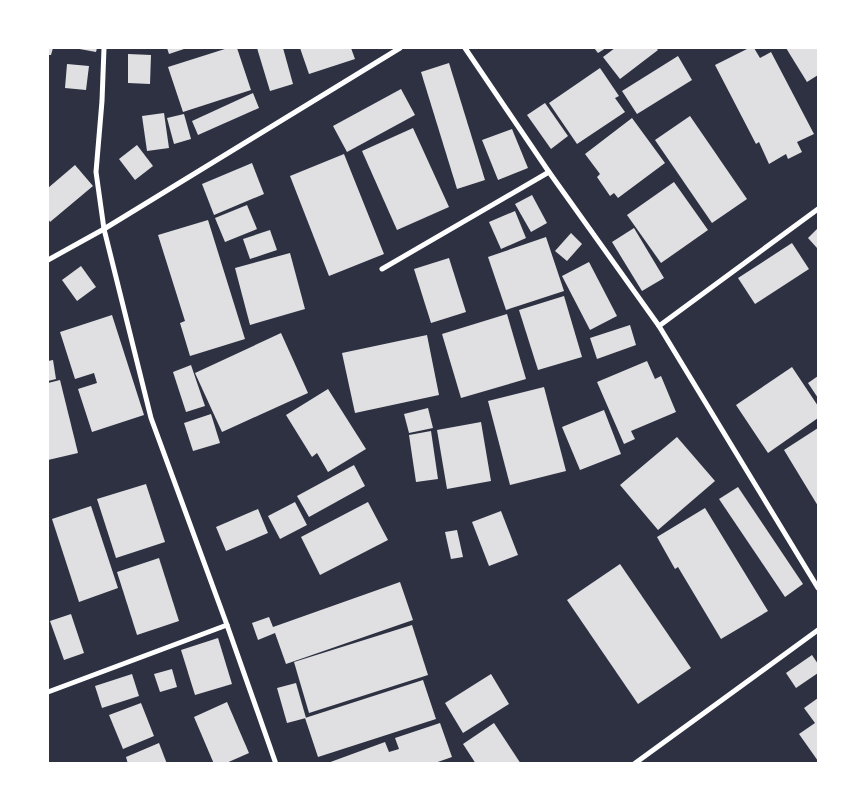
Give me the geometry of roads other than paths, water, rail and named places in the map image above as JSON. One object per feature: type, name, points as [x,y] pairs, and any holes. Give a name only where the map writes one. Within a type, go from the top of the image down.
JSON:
[{"type":"street","points":[[104,48],[96,172],[104,229],[150,418],[227,625],[276,764]]},
{"type":"street","points":[[48,260],[104,229],[400,48]]},
{"type":"street","points":[[465,48],[548,172],[659,326],[818,588]]},
{"type":"street","points":[[382,269],[548,172]]},
{"type":"street","points":[[659,326],[818,209]]},
{"type":"street","points":[[48,692],[227,625]]},
{"type":"street","points":[[634,764],[818,630]]}]
